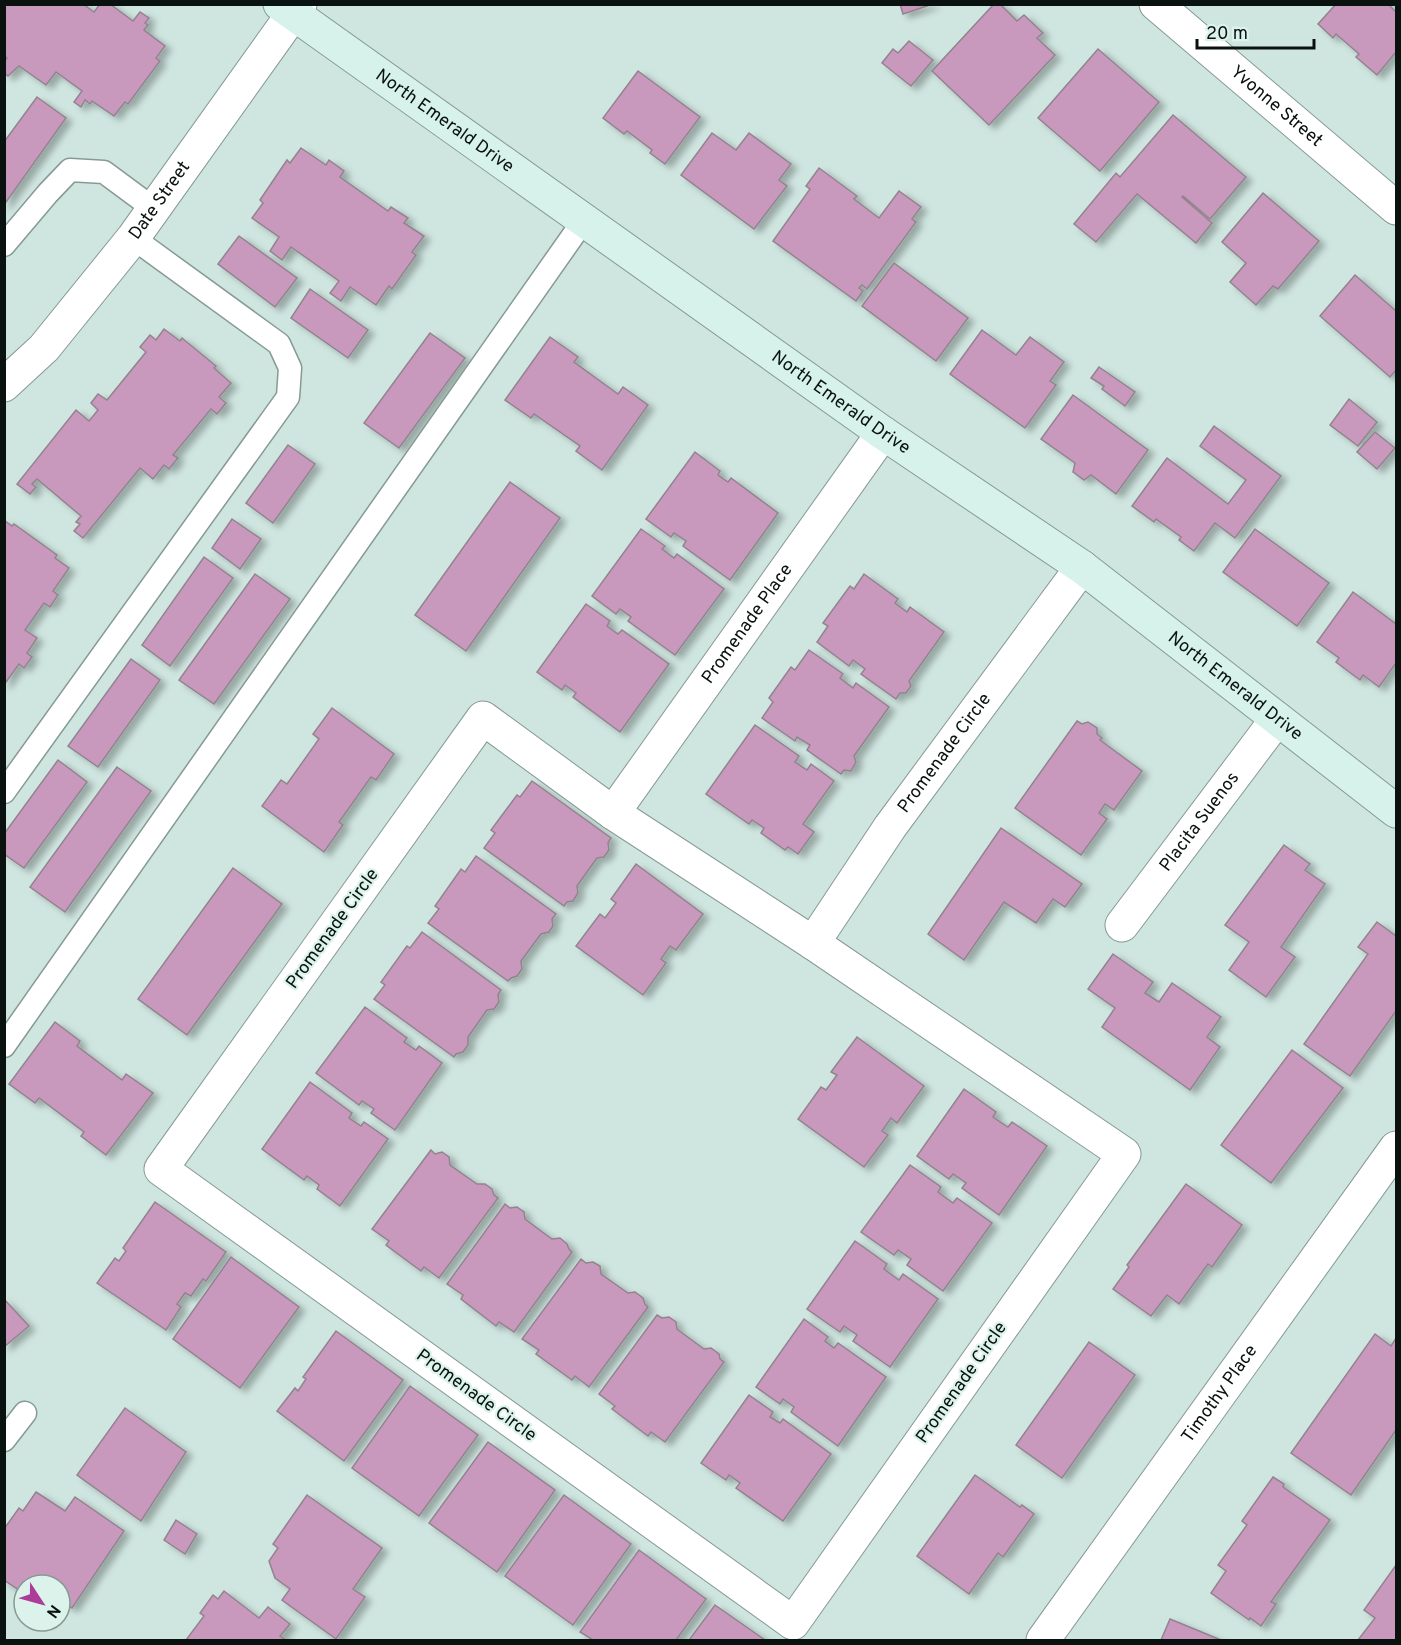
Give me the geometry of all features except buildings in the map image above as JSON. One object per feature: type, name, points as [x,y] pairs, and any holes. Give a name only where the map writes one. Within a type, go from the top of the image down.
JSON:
[{"type":"main road","name":"North Emerald Drive","points":[[291,8],[883,433],[1082,567],[1396,811]]},
{"type":"street","name":"Yvonne Street","points":[[1156,4],[1396,208]]},
{"type":"street","name":"Date Street","points":[[6,381],[44,348],[133,238],[291,8]]},
{"type":"street","name":"Promenade Place","points":[[613,813],[883,433]]},
{"type":"street","name":"Promenade Circle","points":[[813,943],[890,827],[1082,567]]},
{"type":"street","name":"Promenade Circle","points":[[483,718],[613,813],[813,943],[1124,1154],[793,1623],[160,1169],[483,718]]},
{"type":"street","name":"Placita Suenos","points":[[1122,925],[1277,719]]},
{"type":"street","name":"Timothy Place","points":[[1043,1641],[1396,1148]]},
{"type":"lane","points":[[4,245],[70,170],[104,172],[154,209]]},
{"type":"lane","points":[[4,1046],[584,220]]},
{"type":"lane","points":[[4,792],[288,397],[290,368],[279,344],[133,238]]},
{"type":"lane","points":[[4,1440],[26,1413]]}]
